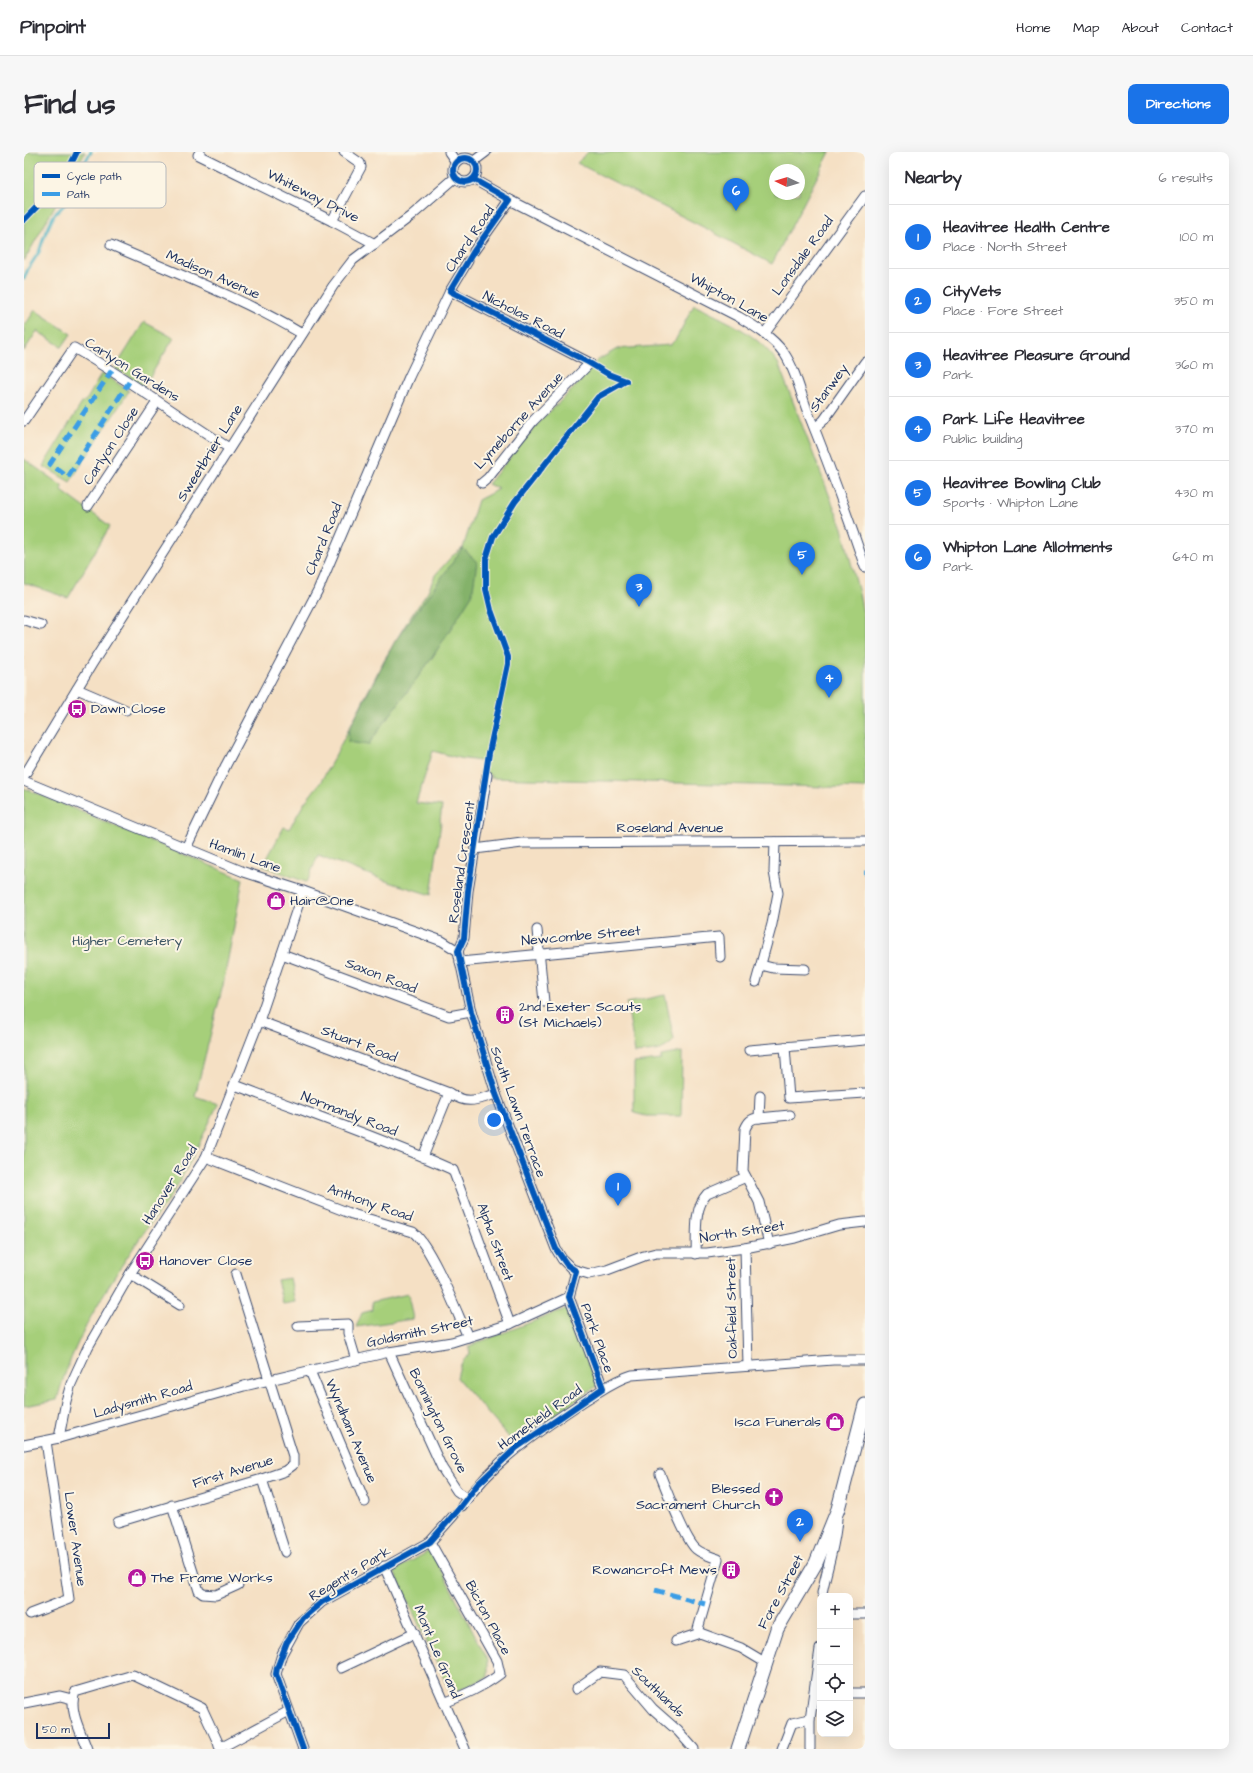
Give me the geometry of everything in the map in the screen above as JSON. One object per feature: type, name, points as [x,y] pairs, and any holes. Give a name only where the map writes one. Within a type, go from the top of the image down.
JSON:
[{"type":"main road","name":"Fore Street","points":[[738,1749],[777,1629],[816,1562],[838,1509],[865,1405]]},
{"type":"street","name":"Whiteway Drive","points":[[200,152],[198,155],[332,220],[375,244]]},
{"type":"street","points":[[332,220],[361,167],[360,163],[344,152]]},
{"type":"street","points":[[450,152],[456,162]]},
{"type":"street","points":[[474,161],[486,152]]},
{"type":"street","points":[[467,158],[474,161],[477,172],[473,178],[466,182],[456,177],[453,169],[456,162],[459,159],[467,158]]},
{"type":"street","name":"Sweetbrier Lane","points":[[24,776],[229,448],[347,266],[411,216],[456,177]]},
{"type":"street","name":"Whipton Lane","points":[[473,178],[510,200],[739,317],[765,333],[785,355],[815,428],[865,568]]},
{"type":"street","name":"Lonsdale Road","points":[[765,333],[865,196]]},
{"type":"street","name":"Chard Road","points":[[474,251],[510,200]]},
{"type":"street","name":"Madison Avenue","points":[[111,245],[256,309],[302,334]]},
{"type":"street","name":"Chard Road","points":[[186,848],[226,765],[318,590],[409,377],[450,292],[468,261]]},
{"type":"street","name":"Nicholas Road","points":[[450,292],[586,361]]},
{"type":"street","name":"Carlyon Gardens","points":[[24,421],[74,348],[112,370],[157,402],[229,448]]},
{"type":"street","name":"Lymeborne Avenue","points":[[482,482],[488,478],[533,421],[590,363],[586,361]]},
{"type":"street","name":"Stanwey","points":[[815,428],[824,420],[865,362]]},
{"type":"street","name":"Carlyon Close","points":[[88,506],[157,402]]},
{"type":"street","points":[[24,620],[40,626]]},
{"type":"street","points":[[77,689],[126,710]]},
{"type":"street","name":"Roseland Crescent","points":[[458,951],[464,938],[468,891],[487,776]]},
{"type":"street","name":"Hamlin Lane","points":[[24,781],[244,872],[303,891],[442,941],[458,951]]},
{"type":"street","name":"Roseland Avenue","points":[[475,849],[522,843],[865,841]]},
{"type":"street","points":[[756,982],[778,893],[774,872],[775,842]]},
{"type":"street","name":"Hanover Road","points":[[59,1438],[71,1384],[91,1340],[130,1274],[206,1157],[259,1021],[303,891]]},
{"type":"street","points":[[537,930],[544,1002]]},
{"type":"street","name":"Newcombe Street","points":[[460,962],[719,937],[720,957]]},
{"type":"street","name":"South Lawn Terrace","points":[[458,951],[471,1012],[496,1094],[556,1249],[567,1265],[576,1271]]},
{"type":"street","name":"Saxon Road","points":[[282,954],[449,1016],[471,1012]]},
{"type":"street","points":[[761,965],[773,968],[805,969]]},
{"type":"street","name":"Stuart Road","points":[[259,1021],[467,1101],[474,1101],[496,1094]]},
{"type":"street","points":[[749,1050],[865,1040]]},
{"type":"street","points":[[785,1047],[789,1098],[865,1093]]},
{"type":"street","name":"Normandy Road","points":[[235,1085],[424,1157],[453,1170]]},
{"type":"street","points":[[424,1157],[449,1093]]},
{"type":"street","points":[[759,1118],[760,1096]]},
{"type":"street","points":[[769,1244],[759,1202],[743,1171],[745,1129],[747,1124],[753,1118],[790,1115]]},
{"type":"street","name":"Anthony Road","points":[[206,1157],[352,1214],[413,1232],[419,1237],[435,1265],[468,1338]]},
{"type":"street","name":"Alpha Street","points":[[453,1170],[510,1324]]},
{"type":"street","points":[[696,1254],[699,1208],[703,1198],[707,1194],[746,1177]]},
{"type":"street","name":"North Street","points":[[576,1271],[584,1274],[595,1274],[656,1253],[696,1254],[745,1248],[795,1238],[839,1224],[865,1222]]},
{"type":"street","name":"Oakfield Street","points":[[745,1248],[748,1366]]},
{"type":"street","points":[[569,1297],[576,1271]]},
{"type":"street","points":[[130,1274],[180,1305]]},
{"type":"street","points":[[236,1274],[262,1354],[269,1381]]},
{"type":"street","name":"Goldsmith Street","points":[[269,1381],[389,1352],[468,1338],[510,1324],[569,1297]]},
{"type":"street","name":"Park Place","points":[[569,1297],[603,1388]]},
{"type":"street","points":[[298,1326],[348,1324],[348,1333],[356,1360]]},
{"type":"street","name":"Bonnington Grove","points":[[389,1352],[442,1468],[464,1502]]},
{"type":"street","name":"Homefield Road","points":[[464,1502],[477,1485],[516,1448],[603,1388],[621,1378],[632,1375],[748,1366],[834,1360],[865,1360]]},
{"type":"street","name":"Wyndham Avenue","points":[[310,1371],[365,1502]]},
{"type":"street","name":"Ladysmith Road","points":[[24,1446],[59,1438],[244,1386],[269,1381]]},
{"type":"street","name":"First Avenue","points":[[118,1522],[262,1479],[284,1471],[293,1465],[294,1461],[269,1381]]},
{"type":"street","name":"Lower Avenue","points":[[30,1614],[64,1602],[69,1598],[46,1441]]},
{"type":"street","points":[[660,1474],[676,1513],[694,1548],[704,1554],[718,1559],[698,1629],[700,1634]]},
{"type":"street","points":[[262,1479],[285,1552]]},
{"type":"street","points":[[172,1505],[199,1590],[203,1594],[216,1595],[238,1585]]},
{"type":"street","points":[[822,1593],[837,1532],[838,1509]]},
{"type":"street","points":[[430,1542],[454,1515]]},
{"type":"street","name":"Regent's Park","points":[[304,1749],[276,1674],[287,1642],[300,1623],[322,1602],[384,1566],[430,1542]]},
{"type":"street","name":"Bicton Place","points":[[430,1542],[497,1661],[500,1674],[491,1681],[469,1693],[444,1703]]},
{"type":"street","points":[[816,1562],[820,1572],[822,1593]]},
{"type":"street","name":"Mont Le Grand","points":[[384,1566],[415,1633],[465,1749]]},
{"type":"street","points":[[853,1614],[865,1614]]},
{"type":"street","points":[[342,1668],[415,1633]]},
{"type":"street","points":[[676,1642],[700,1634],[741,1648],[766,1663]]},
{"type":"street","name":"Southlands","points":[[576,1689],[600,1672],[624,1675],[653,1709],[678,1731],[694,1749]]},
{"type":"street","points":[[86,1749],[73,1710],[72,1699],[75,1692],[133,1675],[202,1708],[220,1747],[289,1711]]},
{"type":"street","points":[[853,1693],[865,1693]]},
{"type":"street","points":[[810,1749],[810,1719],[817,1694]]},
{"type":"street","points":[[24,1702],[60,1696],[72,1699]]},
{"type":"street","points":[[782,1749],[792,1723],[810,1719]]},
{"type":"green space","points":[[24,152],[85,152],[79,162],[34,162],[34,208],[54,208],[24,261]]},
{"type":"green space","points":[[588,152],[830,152],[772,264],[577,163]]},
{"type":"green space","points":[[694,305],[740,328],[760,343],[778,363],[842,528],[859,593],[865,624],[865,788],[490,778],[491,775],[480,774],[482,765],[480,761],[459,758],[433,751],[416,803],[442,806],[431,895],[386,881],[318,855],[306,882],[263,866],[284,827],[289,829],[305,802],[320,783],[384,660],[407,622],[428,592],[435,575],[452,556],[463,548],[478,500],[499,489],[488,484],[542,419],[578,384],[598,360],[617,349],[670,345],[676,339]]},
{"type":"green space","points":[[35,310],[71,334],[62,347],[37,331],[24,351],[24,327]]},
{"type":"green space","points":[[144,322],[174,338],[144,386],[115,368]]},
{"type":"green space","points":[[102,373],[129,391],[70,482],[43,466],[82,403],[87,399]]},
{"type":"green space","points":[[24,459],[62,486],[62,491],[110,526],[68,598],[24,583]]},
{"type":"green space","points":[[463,548],[477,562],[472,595],[432,658],[368,745],[348,742],[349,729],[395,641]]},
{"type":"green space","name":"Higher Cemetery","points":[[24,788],[243,879],[223,985],[195,1096],[218,1104],[192,1159],[174,1191],[127,1257],[91,1316],[63,1378],[57,1400],[24,1406]]},
{"type":"green space","points":[[665,995],[674,1040],[666,1047],[661,1049],[635,1053],[627,1003]]},
{"type":"green space","points":[[682,1052],[681,1116],[646,1116],[634,1113],[634,1063],[661,1060],[661,1056]]},
{"type":"green space","points":[[290,1278],[295,1302],[283,1304],[277,1280]]},
{"type":"green space","points":[[408,1294],[413,1319],[356,1327],[362,1313],[373,1310],[372,1302]]},
{"type":"green space","points":[[568,1308],[597,1386],[513,1442],[457,1378],[462,1362],[470,1355],[469,1346]]},
{"type":"green space","points":[[431,1550],[488,1660],[488,1677],[451,1694],[394,1571]]},
{"type":"waterway","points":[[85,162],[91,152]]},
{"type":"waterway","points":[[24,279],[28,269],[39,252],[45,234],[54,215],[61,208]]},
{"type":"marked path","points":[[112,370],[50,464],[68,477],[129,382]]},
{"type":"marked path","points":[[655,1590],[705,1604]]},
{"type":"cycle path","points":[[72,162],[77,152]]},
{"type":"cycle path","points":[[465,158],[470,159],[476,165],[477,170],[476,175],[470,181],[465,182],[460,181],[454,175],[453,170],[454,165],[460,159],[465,158]]},
{"type":"cycle path","points":[[473,179],[510,200],[474,251],[450,291],[586,361],[608,374],[626,381]]},
{"type":"cycle path","points":[[24,220],[36,208]]},
{"type":"cycle path","points":[[303,1749],[276,1674],[287,1642],[303,1618],[322,1602],[430,1542],[458,1510],[477,1485],[516,1448],[603,1388],[569,1297],[576,1271],[567,1265],[556,1249],[496,1094],[471,1012],[458,951],[464,938],[468,891],[489,753],[508,664],[508,657],[491,610],[486,589],[486,559],[493,537],[515,502],[598,397],[626,381]]},
{"type":"place","name":"Whipton Lane Allotments","points":[[736,211]]},
{"type":"place","name":"Heavitree Bowling Club","points":[[802,575]]},
{"type":"place","name":"Heavitree Pleasure Ground","points":[[639,607]]},
{"type":"place","name":"Park Life Heavitree","points":[[829,698]]},
{"type":"place","name":"Dawn Close","points":[[77,709]]},
{"type":"place","name":"Hair@One","points":[[276,901]]},
{"type":"place","name":"2nd Exeter Scouts (St Michaels)","points":[[505,1015]]},
{"type":"place","name":"Heavitree Health Centre","points":[[618,1206]]},
{"type":"place","name":"Hanover Close","points":[[145,1261]]},
{"type":"place","name":"Isca Funerals","points":[[835,1422]]},
{"type":"place","name":"Blessed Sacrament Church","points":[[774,1497]]},
{"type":"place","name":"CityVets","points":[[800,1542]]},
{"type":"place","name":"Rowancroft Mews","points":[[731,1570]]},
{"type":"place","name":"The Frame Works","points":[[137,1578]]}]
